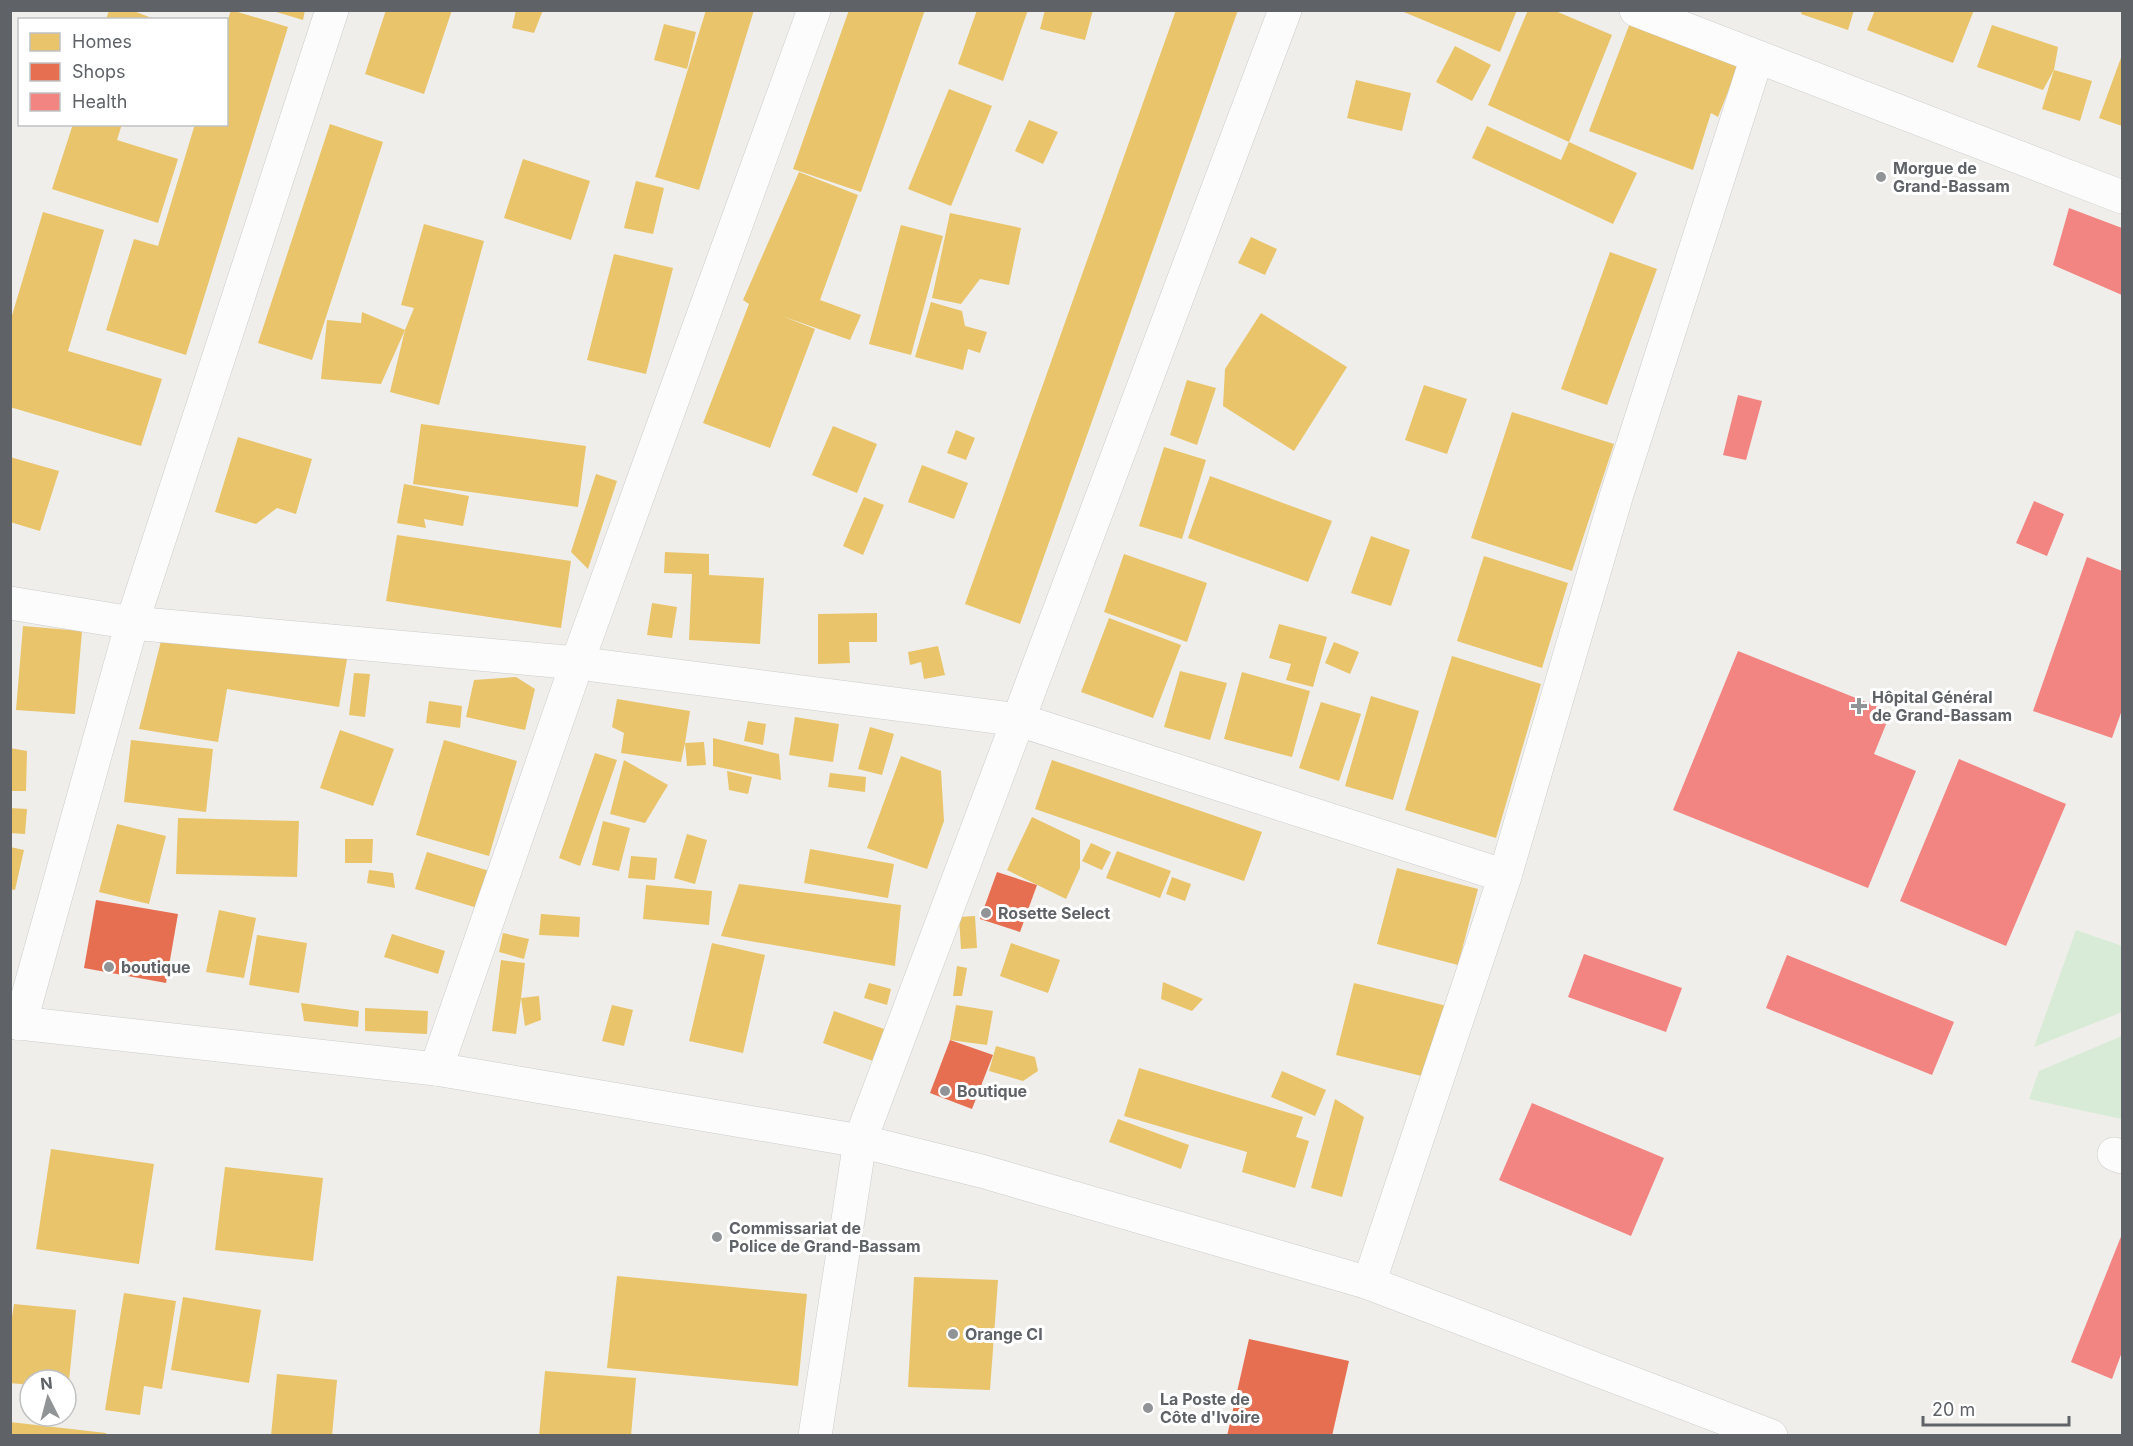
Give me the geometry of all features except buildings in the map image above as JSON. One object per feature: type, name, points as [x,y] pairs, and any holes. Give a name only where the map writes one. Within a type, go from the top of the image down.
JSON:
[{"type":"street","points":[[332,10],[132,623],[15,1023],[436,1070],[860,1141],[981,1171],[1369,1283],[1722,1427],[1771,1436]]},
{"type":"street","points":[[436,1070],[577,663],[814,10]]},
{"type":"street","points":[[815,1436],[860,1141],[1285,10]]},
{"type":"street","points":[[1635,10],[2122,197]]},
{"type":"street","points":[[1369,1283],[1505,876],[1616,496],[1757,57]]},
{"type":"street","points":[[10,603],[132,623],[577,663],[1020,720],[1505,876]]},
{"type":"green space","points":[[2076,930],[2122,946],[2122,1012],[2034,1047]]},
{"type":"green space","points":[[2122,1036],[2122,1119],[2029,1099],[2039,1071]]},
{"type":"place","name":"Morgue de Grand-Bassam","points":[[1881,177]]},
{"type":"place","name":"Hôpital Général de Grand-Bassam","points":[[1859,706]]},
{"type":"place","name":"Rosette Select","points":[[986,913]]},
{"type":"place","name":"boutique","points":[[109,967]]},
{"type":"place","name":"Boutique","points":[[945,1091]]},
{"type":"place","name":"Commissariat de Police de Grand-Bassam","points":[[717,1237]]},
{"type":"place","name":"Orange CI","points":[[953,1334]]},
{"type":"place","name":"La Poste de Côte d'Ivoire","points":[[1148,1408]]}]
